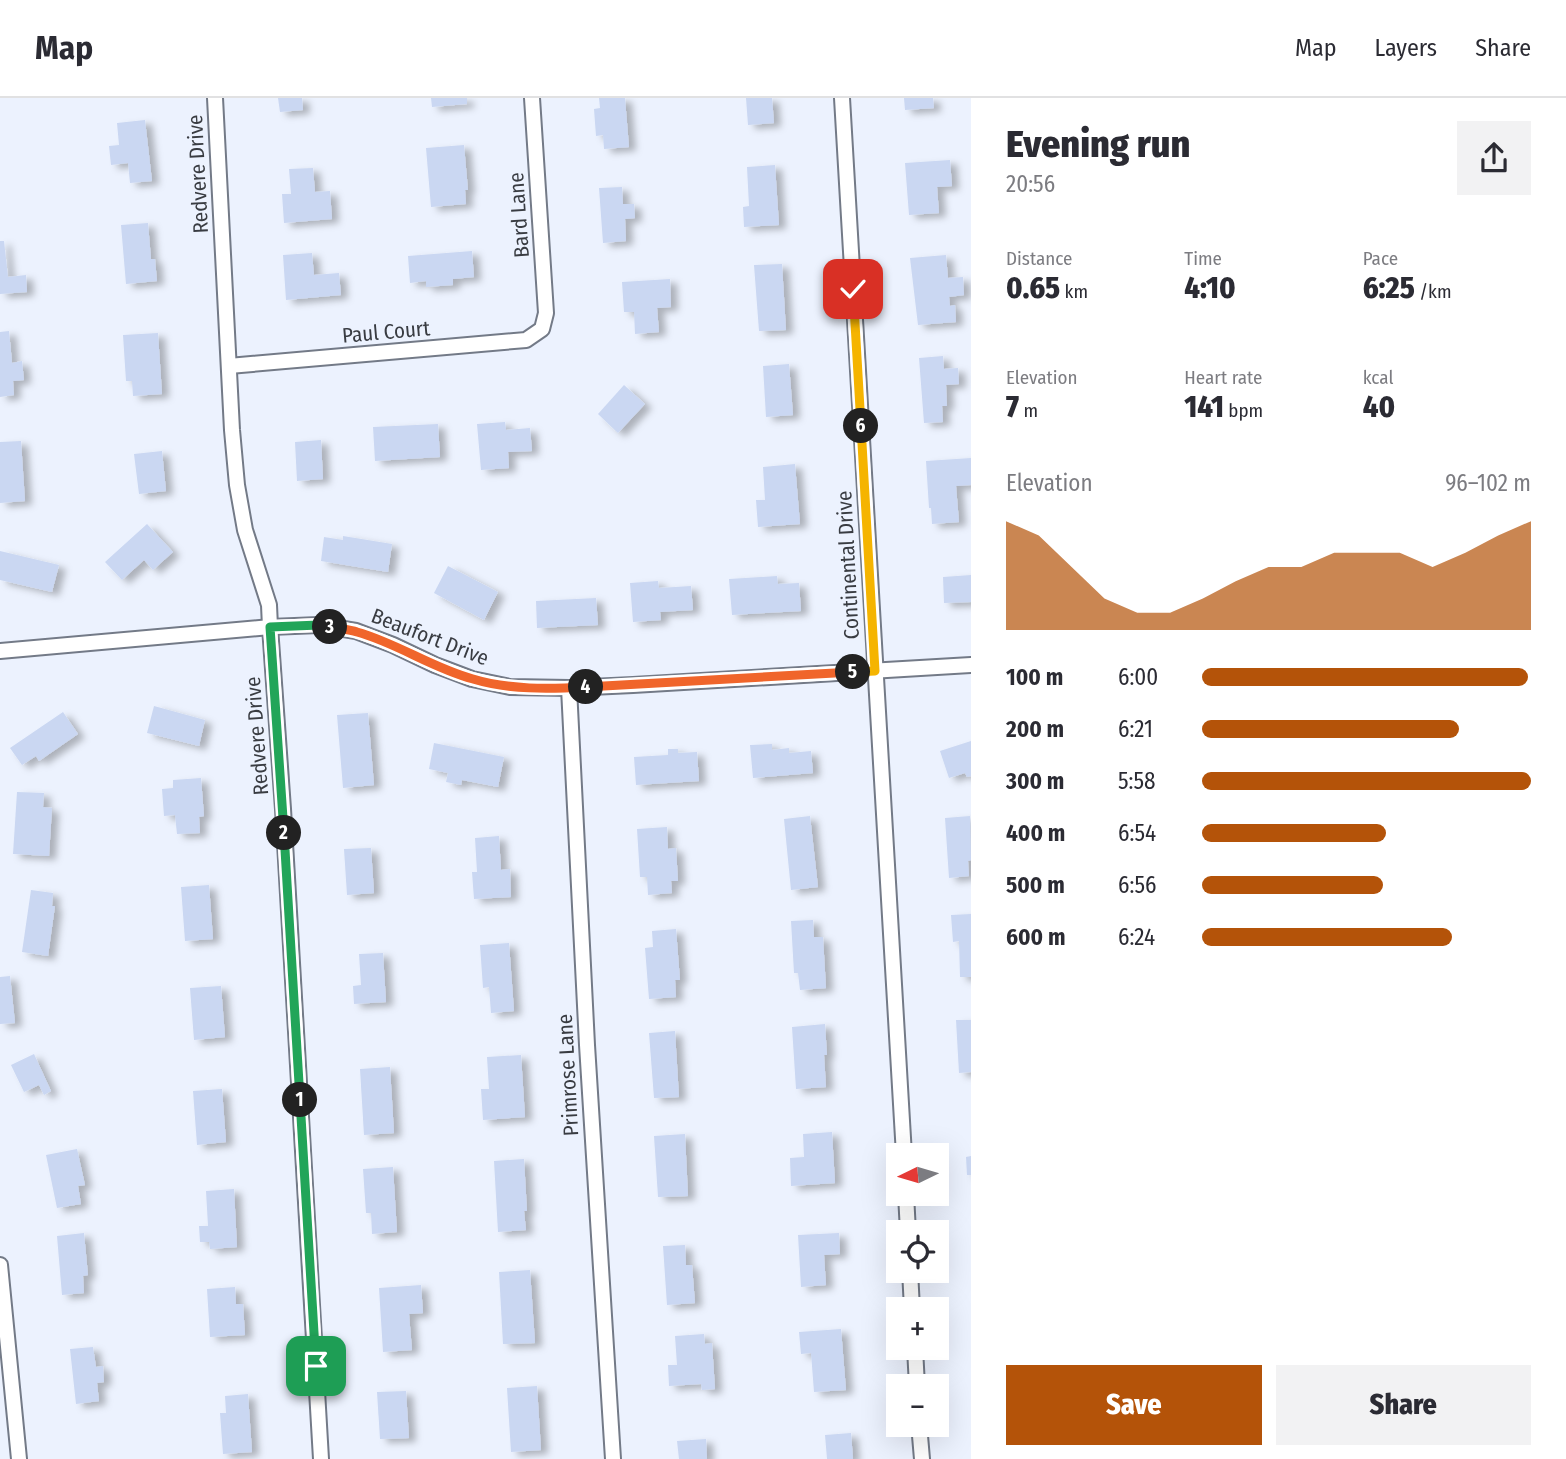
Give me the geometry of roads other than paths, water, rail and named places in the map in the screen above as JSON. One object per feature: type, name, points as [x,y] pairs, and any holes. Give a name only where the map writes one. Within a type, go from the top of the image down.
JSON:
[{"type":"street","name":"Redvere Drive","points":[[215,98],[237,485],[245,530],[268,605],[270,627],[321,1459]]},
{"type":"street","name":"Bard Lane","points":[[532,98],[546,313],[542,330]]},
{"type":"street","name":"Continental Drive","points":[[842,98],[903,1143]]},
{"type":"street","name":"Paul Court","points":[[229,366],[526,340],[542,330]]},
{"type":"street","name":"Beaufort Drive","points":[[0,651],[319,625],[356,631],[472,679],[510,687],[569,688],[971,665]]},
{"type":"street","name":"Primrose Lane","points":[[569,688],[587,1045],[613,1459]]},
{"type":"street","points":[[0,1265],[19,1459]]},
{"type":"street","points":[[920,1437],[922,1459]]}]
